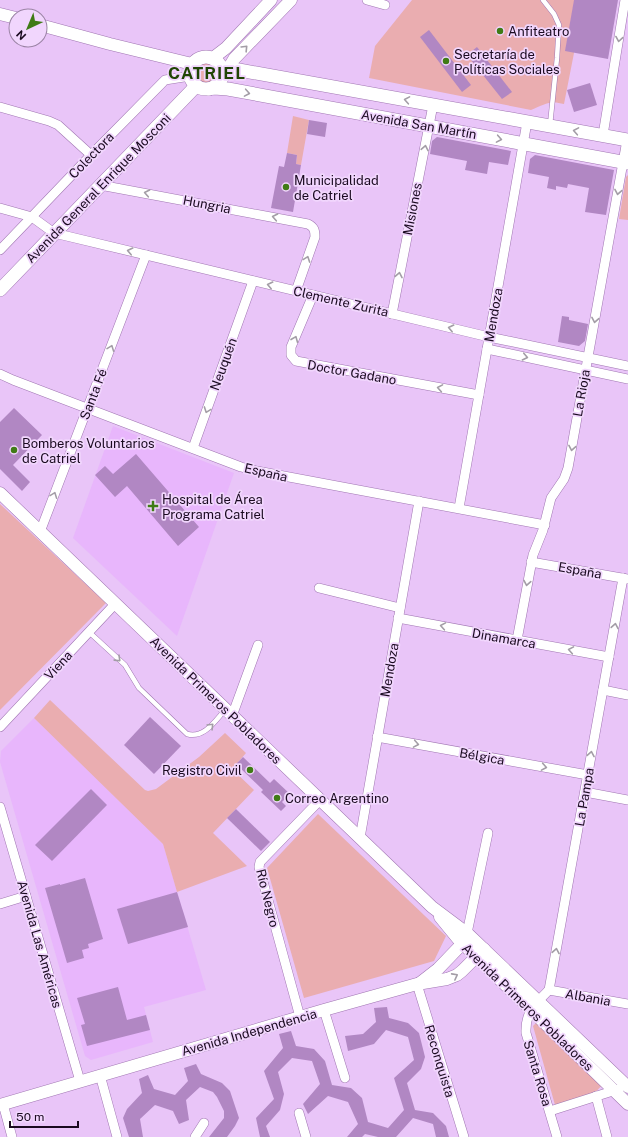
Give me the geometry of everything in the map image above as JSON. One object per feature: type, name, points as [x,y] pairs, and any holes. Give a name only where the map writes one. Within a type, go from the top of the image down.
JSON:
[{"type":"main road","points":[[193,75],[200,58],[208,57],[217,61],[224,72],[219,84],[209,90]]},
{"type":"main road","name":"Avenida San Martín","points":[[224,72],[433,105],[628,140]]},
{"type":"main road","name":"Avenida San Martín","points":[[193,75],[204,90],[214,88],[228,89],[626,162]]},
{"type":"main road","name":"Avenida General Enrique Mosconi","points":[[0,290],[100,184],[193,75]]},
{"type":"street","points":[[213,58],[226,48],[271,0]]},
{"type":"street","points":[[224,72],[239,54],[291,0]]},
{"type":"street","points":[[367,0],[385,5]]},
{"type":"street","points":[[603,136],[625,0]]},
{"type":"street","points":[[48,27],[110,44],[193,75]]},
{"type":"street","name":"Colectora","points":[[0,250],[91,154],[165,80],[193,75]]},
{"type":"street","name":"Misiones","points":[[392,314],[433,105]]},
{"type":"street","points":[[0,107],[58,125],[91,154]]},
{"type":"street","name":"Mendoza","points":[[459,508],[527,122]]},
{"type":"street","name":"La Rioja","points":[[517,640],[531,562],[535,548],[542,535],[550,498],[566,474],[626,162],[628,140]]},
{"type":"street","name":"Hungria","points":[[100,184],[304,222],[313,227],[315,237],[296,291]]},
{"type":"street","points":[[0,208],[32,217],[54,233]]},
{"type":"street","name":"Clemente Zurita","points":[[54,233],[489,337],[628,366]]},
{"type":"street","name":"Santa Fé","points":[[40,532],[146,255]]},
{"type":"street","name":"Neuquén","points":[[193,448],[253,281]]},
{"type":"street","name":"Doctor Gadano","points":[[313,295],[291,347],[291,355],[296,361],[479,396]]},
{"type":"street","points":[[487,349],[628,379]]},
{"type":"street","name":"España","points":[[0,374],[241,467],[545,524]]},
{"type":"street","name":"Avenida Primeros Pobladores","points":[[0,494],[432,907],[468,939],[480,953],[534,1005],[628,1104]]},
{"type":"street","name":"Mendoza","points":[[360,838],[419,501]]},
{"type":"street","name":"España","points":[[531,562],[626,578]]},
{"type":"street","name":"La Pampa","points":[[549,990],[609,657],[626,578]]},
{"type":"street","points":[[319,588],[400,608]]},
{"type":"street","name":"Viena","points":[[0,727],[115,604]]},
{"type":"street","name":"Dinamarca","points":[[398,618],[609,657]]},
{"type":"street","points":[[229,713],[258,645]]},
{"type":"street","points":[[603,690],[628,695]]},
{"type":"street","name":"Bélgica","points":[[377,737],[588,775]]},
{"type":"street","points":[[585,792],[628,800]]},
{"type":"street","name":"Río Negro","points":[[300,1017],[259,867],[260,862],[320,800]]},
{"type":"street","name":"Avenida Las Américas","points":[[0,807],[80,1081]]},
{"type":"street","points":[[468,939],[488,833]]},
{"type":"street","points":[[0,904],[26,896]]},
{"type":"street","name":"Avenida Independencia","points":[[417,984],[438,969],[468,939]]},
{"type":"street","name":"Avenida Independencia","points":[[1,1104],[417,984],[442,981],[453,977],[462,971],[480,953]]},
{"type":"street","name":"Reconquista","points":[[417,984],[464,1137]]},
{"type":"street","points":[[534,1005],[549,990]]},
{"type":"street","name":"Albania","points":[[549,990],[628,1004]]},
{"type":"street","name":"Avenida Primeros Pobladores","points":[[534,1005],[628,1086]]},
{"type":"street","name":"Santa Rosa","points":[[534,1005],[526,1022],[526,1033],[557,1137]]},
{"type":"street","points":[[324,1010],[345,1078]]},
{"type":"street","points":[[100,1075],[117,1137]]},
{"type":"street","points":[[550,1111],[628,1086]]},
{"type":"street","points":[[596,1096],[607,1137]]},
{"type":"street","points":[[1,1104],[12,1137]]},
{"type":"street","points":[[299,1113],[306,1137]]},
{"type":"street","points":[[195,1137],[204,1123]]},
{"type":"lane","points":[[543,0],[554,14],[559,25],[550,126]]},
{"type":"lane","points":[[89,632],[125,665],[139,688],[187,734],[196,735],[207,730],[229,713]]},
{"type":"shaded area","points":[[412,0],[574,0],[574,53],[564,104],[544,104],[531,110],[369,78],[375,46]]},
{"type":"shaded area","points":[[202,62],[210,62],[217,69],[217,77],[210,84],[202,84],[195,77],[195,69]]},
{"type":"shaded area","points":[[293,116],[309,120],[301,165],[296,164],[297,155],[287,153]]},
{"type":"shaded area","points":[[628,175],[628,220],[619,219],[626,177]]},
{"type":"shaded area","name":"Hospital de Área Programa Catriel","points":[[113,426],[234,473],[177,636],[73,538]]},
{"type":"shaded area","points":[[0,504],[106,603],[0,710]]},
{"type":"shaded area","points":[[50,700],[145,790],[148,791],[156,789],[199,757],[225,733],[246,753],[232,769],[254,790],[213,833],[247,866],[177,892],[163,844],[34,718]]},
{"type":"shaded area","points":[[34,718],[163,844],[206,990],[144,1007],[153,1042],[91,1060],[85,1056],[0,762],[1,751]]},
{"type":"shaded area","points":[[318,814],[446,936],[434,961],[304,998],[267,868]]},
{"type":"shaded area","points":[[538,1021],[603,1084],[593,1095],[555,1105],[533,1026]]},
{"type":"building","points":[[574,0],[618,0],[608,59],[565,51]]},
{"type":"building","name":"Secretaría de Políticas Sociales","points":[[429,30],[471,85],[462,92],[420,37]]},
{"type":"building","points":[[477,47],[512,92],[502,99],[467,55]]},
{"type":"building","points":[[590,83],[597,105],[574,112],[567,90]]},
{"type":"building","points":[[309,120],[327,123],[325,137],[307,134]]},
{"type":"building","points":[[437,137],[511,151],[508,165],[489,162],[487,174],[465,170],[467,161],[430,154],[432,141]]},
{"type":"building","name":"Municipalidad de Catriel","points":[[287,153],[297,155],[296,164],[301,165],[293,212],[271,208],[279,166],[284,167]]},
{"type":"building","points":[[535,155],[614,170],[606,215],[585,212],[589,188],[568,184],[567,188],[556,186],[556,190],[547,188],[549,177],[528,173],[530,159]]},
{"type":"building","points":[[562,316],[569,317],[569,320],[588,324],[585,341],[579,346],[558,342]]},
{"type":"building","name":"Bomberos Voluntarios de Catriel","points":[[14,408],[42,435],[13,465],[30,482],[22,491],[0,469],[0,422]]},
{"type":"building","points":[[136,454],[199,527],[178,546],[127,486],[115,497],[95,475],[105,466],[113,474]]},
{"type":"building","points":[[150,717],[181,746],[154,774],[124,745]]},
{"type":"building","points":[[243,757],[270,783],[274,779],[290,794],[282,802],[286,806],[281,811],[261,792],[263,790],[236,764]]},
{"type":"building","points":[[91,789],[107,805],[52,861],[35,845]]},
{"type":"building","points":[[236,809],[270,842],[261,851],[227,818]]},
{"type":"building","points":[[85,878],[103,939],[88,944],[89,948],[82,950],[84,958],[67,963],[45,888]]},
{"type":"building","points":[[177,892],[188,927],[128,944],[117,909]]},
{"type":"building","points":[[118,987],[127,1020],[146,1015],[150,1030],[87,1046],[81,1025],[85,1024],[77,998]]},
{"type":"building","points":[[387,1007],[389,1018],[408,1023],[419,1033],[425,1057],[421,1069],[407,1083],[415,1110],[433,1113],[446,1126],[449,1137],[436,1137],[433,1124],[413,1118],[396,1137],[378,1137],[365,1134],[362,1137],[347,1137],[358,1124],[348,1102],[328,1096],[308,1114],[303,1104],[320,1084],[312,1061],[292,1058],[278,1072],[284,1094],[280,1110],[266,1126],[270,1137],[260,1137],[256,1118],[274,1099],[264,1071],[283,1048],[279,1034],[291,1031],[296,1046],[314,1049],[325,1061],[332,1085],[351,1088],[362,1098],[368,1122],[388,1128],[404,1110],[394,1078],[414,1060],[408,1037],[386,1030],[374,1044],[348,1051],[345,1036],[363,1034],[376,1022],[374,1008]]},
{"type":"building","points":[[196,1064],[201,1074],[222,1083],[230,1091],[239,1118],[227,1137],[209,1137],[224,1118],[224,1111],[213,1092],[200,1087],[186,1100],[189,1120],[179,1124],[173,1111],[155,1105],[140,1119],[143,1137],[129,1137],[123,1118],[127,1109],[142,1093],[139,1079],[148,1075],[154,1089],[175,1095],[188,1081],[184,1068]]},
{"type":"place","name":"Anfiteatro","points":[[500,31]]},
{"type":"place","name":"Secretaría de Políticas Sociales","points":[[446,61]]},
{"type":"place","name":"Municipalidad de Catriel","points":[[286,187]]},
{"type":"place","name":"Bomberos Voluntarios de Catriel","points":[[14,450]]},
{"type":"place","name":"Hospital de Área Programa Catriel","points":[[153,506]]},
{"type":"place","name":"Registro Civil","points":[[250,770]]},
{"type":"place","name":"Correo Argentino","points":[[277,798]]},
{"type":"district","name":"CATRIEL","points":[[207,73]]}]
